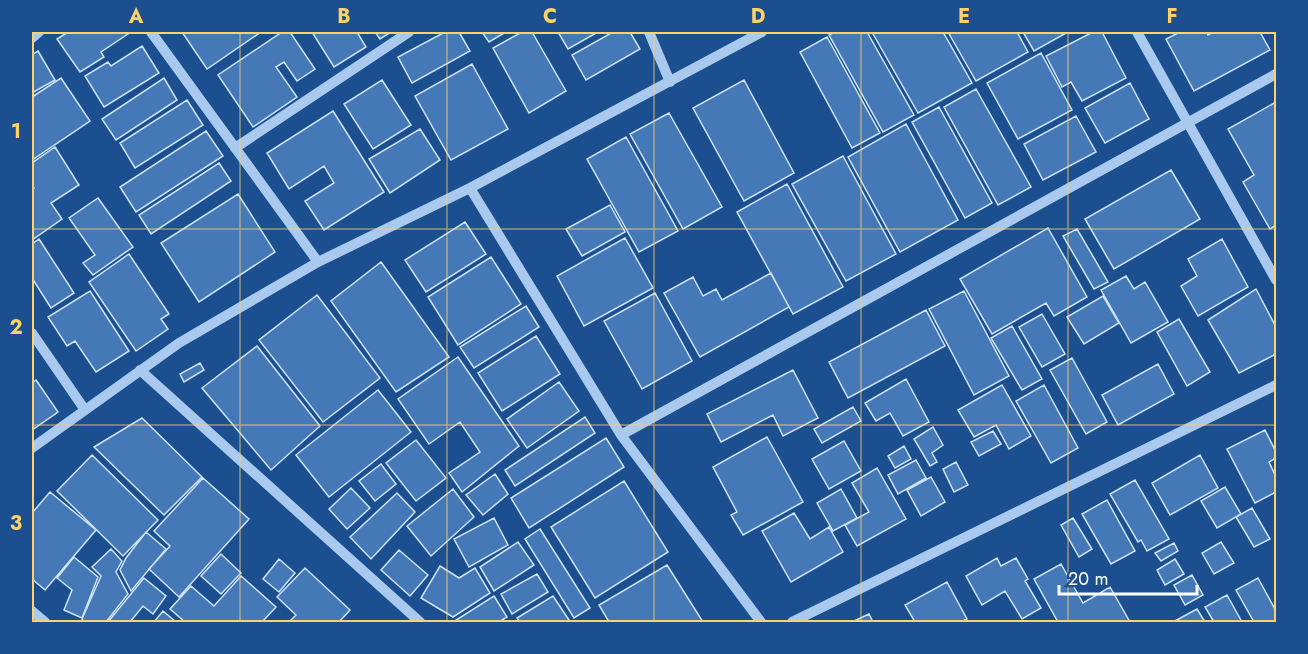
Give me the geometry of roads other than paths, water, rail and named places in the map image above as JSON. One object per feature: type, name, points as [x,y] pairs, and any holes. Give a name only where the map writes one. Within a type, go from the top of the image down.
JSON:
[{"type":"street","points":[[32,38],[39,32]]},
{"type":"street","points":[[151,32],[318,262]]},
{"type":"street","points":[[235,148],[409,32]]},
{"type":"street","points":[[649,32],[670,82]]},
{"type":"street","points":[[32,448],[179,343],[318,262],[470,188],[762,32]]},
{"type":"street","points":[[1137,32],[1276,280]]},
{"type":"street","points":[[621,435],[1276,74]]},
{"type":"street","points":[[470,188],[621,435],[761,622]]},
{"type":"street","points":[[32,333],[85,410]]},
{"type":"street","points":[[140,370],[420,622]]},
{"type":"street","points":[[792,622],[1276,385]]},
{"type":"street","points":[[32,611],[45,622]]}]
